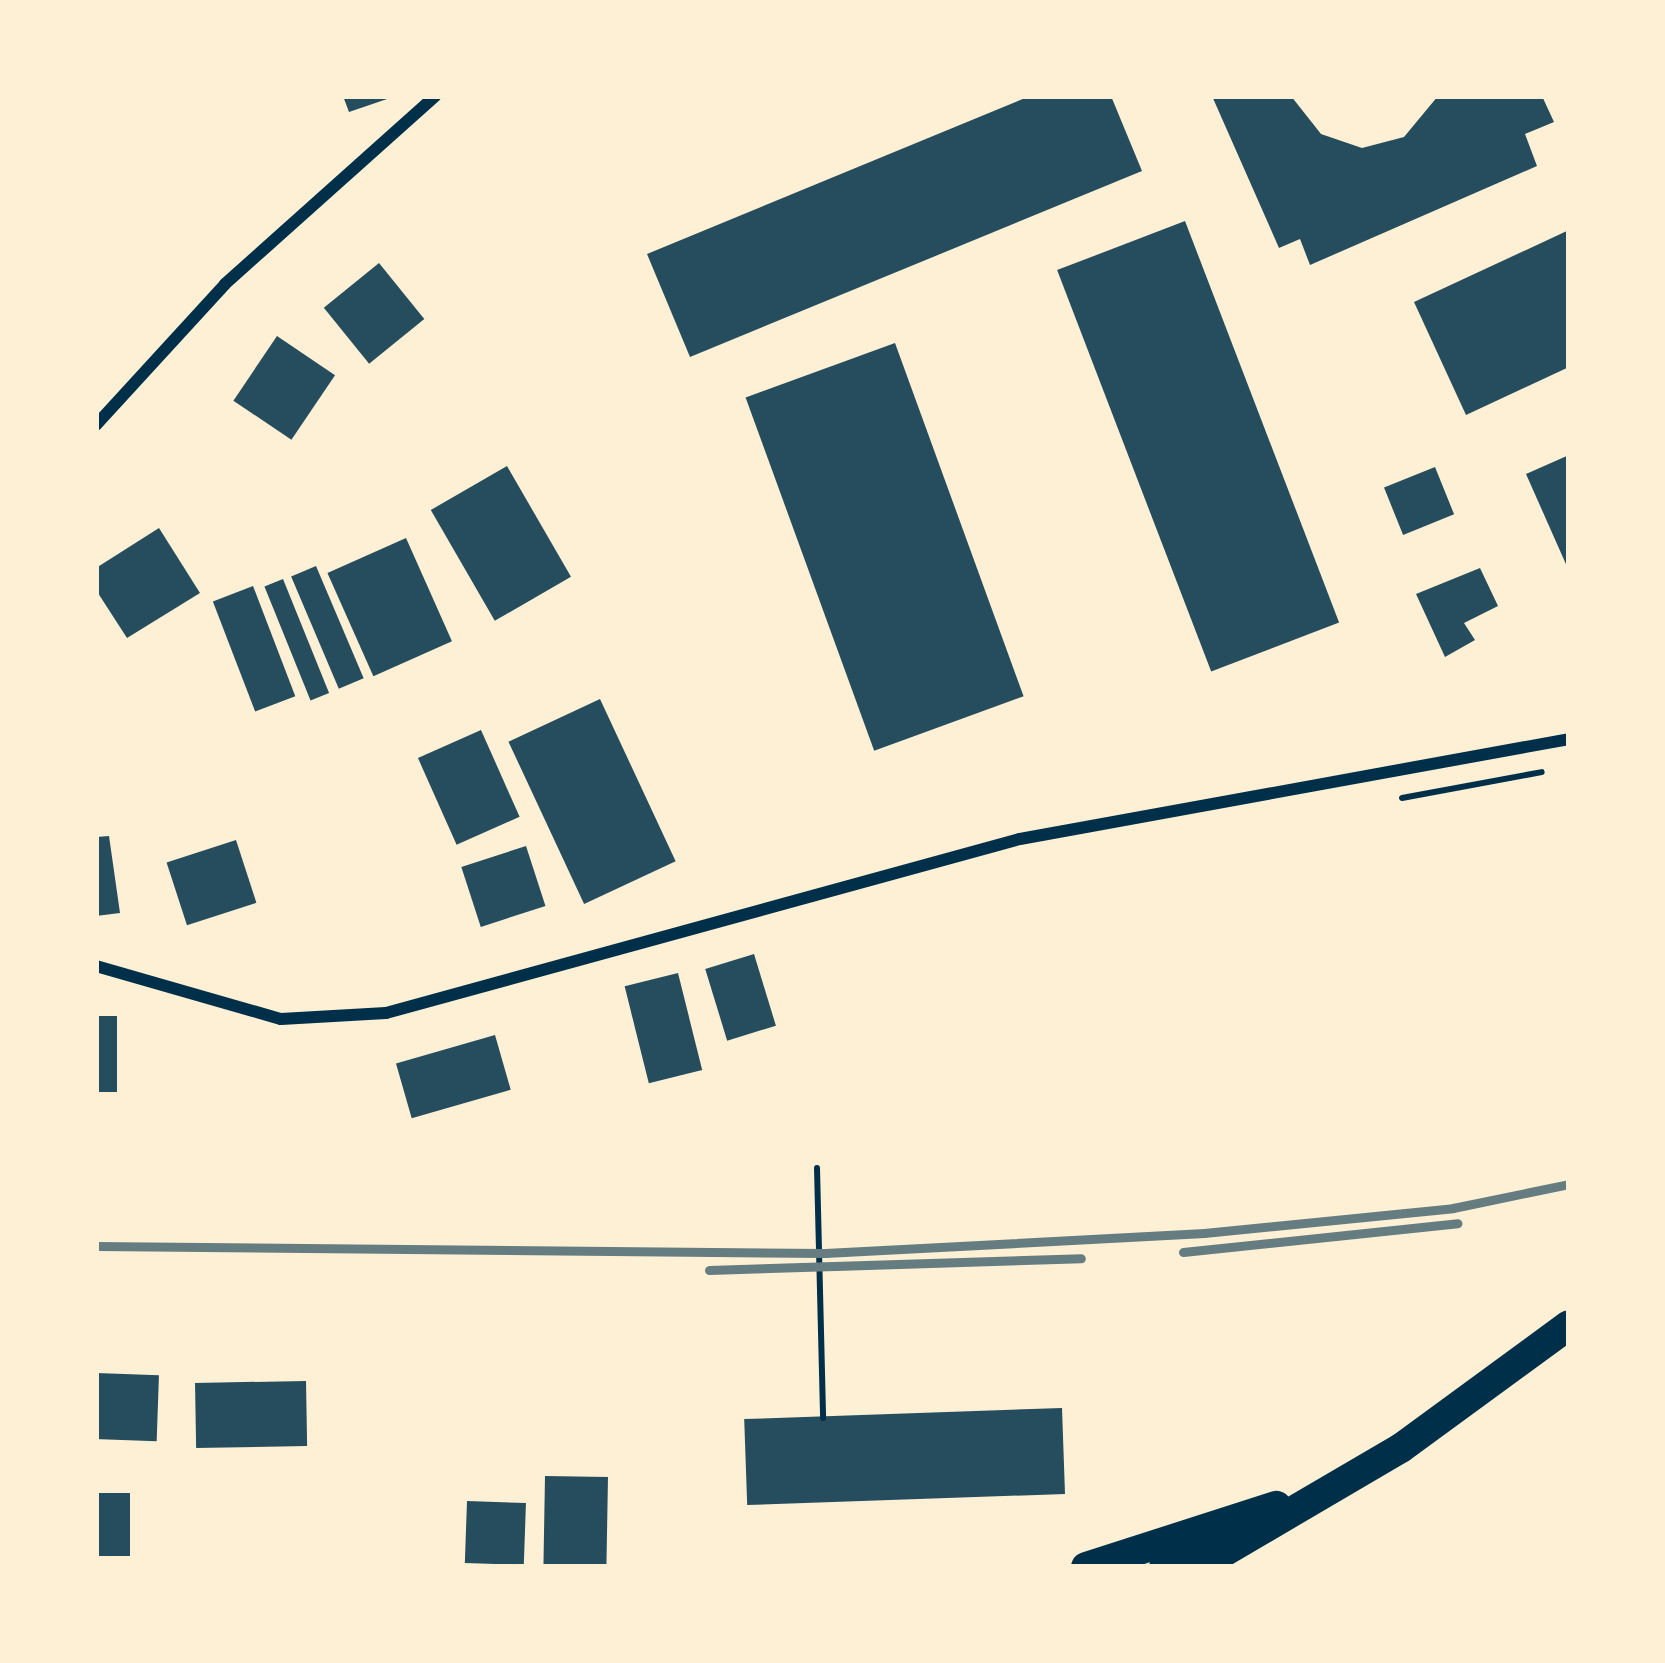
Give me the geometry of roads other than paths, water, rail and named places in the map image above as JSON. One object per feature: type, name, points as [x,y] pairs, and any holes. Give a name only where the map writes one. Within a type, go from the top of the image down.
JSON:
[{"type":"main road","points":[[1198,1567],[1344,1484],[1569,1325]]},
{"type":"main road","points":[[1086,1567],[1344,1484]]},
{"type":"main road","points":[[1164,1567],[1272,1522]]},
{"type":"street","points":[[96,425],[225,284],[435,96]]},
{"type":"street","points":[[100,966],[281,1019],[386,1013],[1020,839],[1569,739]]},
{"type":"railway","points":[[96,1246],[825,1253],[1204,1233],[1453,1208],[1569,1184]]},
{"type":"railway","points":[[1183,1252],[1457,1223]]},
{"type":"railway","points":[[709,1270],[1081,1258]]}]
